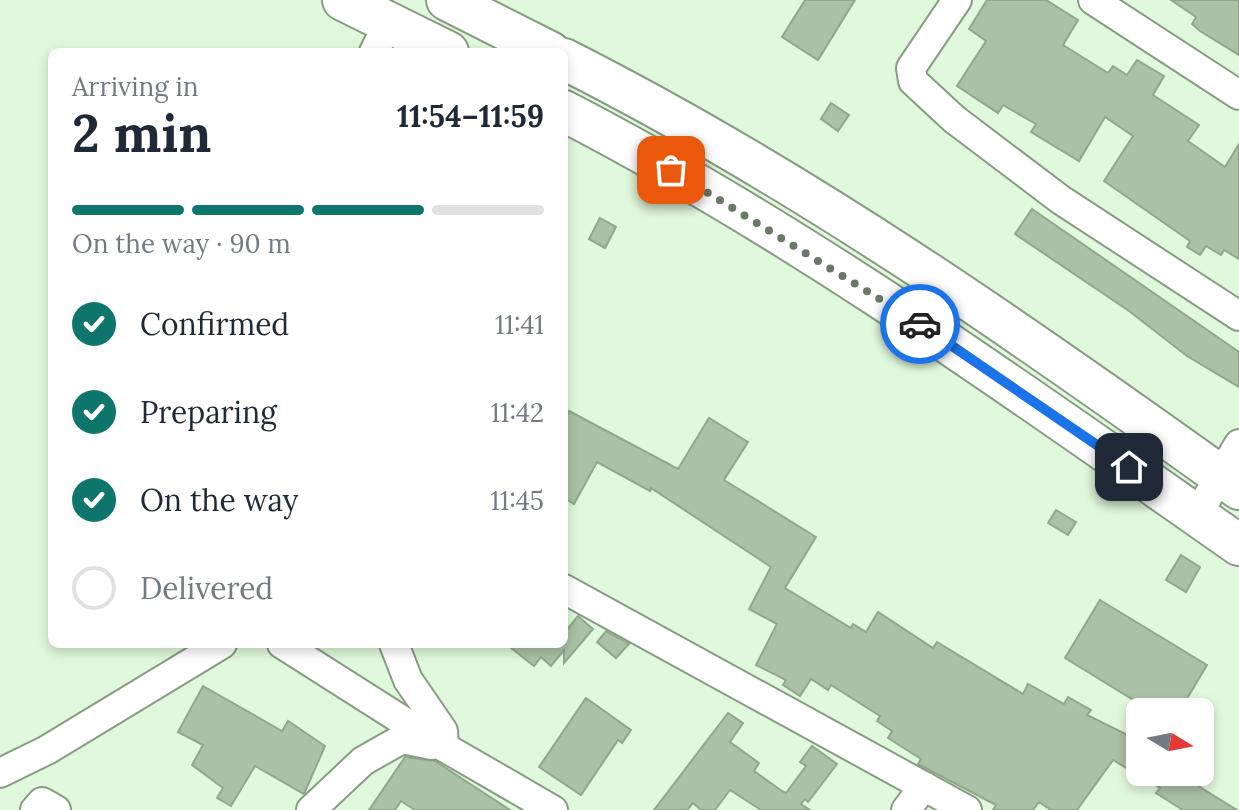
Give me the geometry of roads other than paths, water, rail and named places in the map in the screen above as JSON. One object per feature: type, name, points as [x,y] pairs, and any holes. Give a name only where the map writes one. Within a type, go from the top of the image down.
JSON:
[{"type":"highway","points":[[343,0],[381,37],[430,48]]},
{"type":"highway","points":[[447,0],[542,48]]},
{"type":"highway","points":[[568,61],[717,143],[1232,469]]},
{"type":"highway","points":[[568,113],[671,170],[868,290],[1038,402],[1239,545]]},
{"type":"street","points":[[957,0],[911,68],[909,73],[913,81],[954,119],[1061,200],[1239,316]]},
{"type":"street","points":[[1093,0],[1239,95]]},
{"type":"street","points":[[1197,515],[1232,469]]},
{"type":"street","points":[[568,591],[967,810]]},
{"type":"street","points":[[0,773],[47,750],[214,648]]},
{"type":"street","points":[[288,648],[526,802],[553,810]]},
{"type":"street","points":[[396,648],[408,680],[443,731],[444,747]]},
{"type":"street","points":[[311,810],[363,761],[402,739],[422,746],[444,747]]},
{"type":"street","points":[[906,810],[924,786]]},
{"type":"street","points":[[35,810],[42,802],[56,810]]}]
